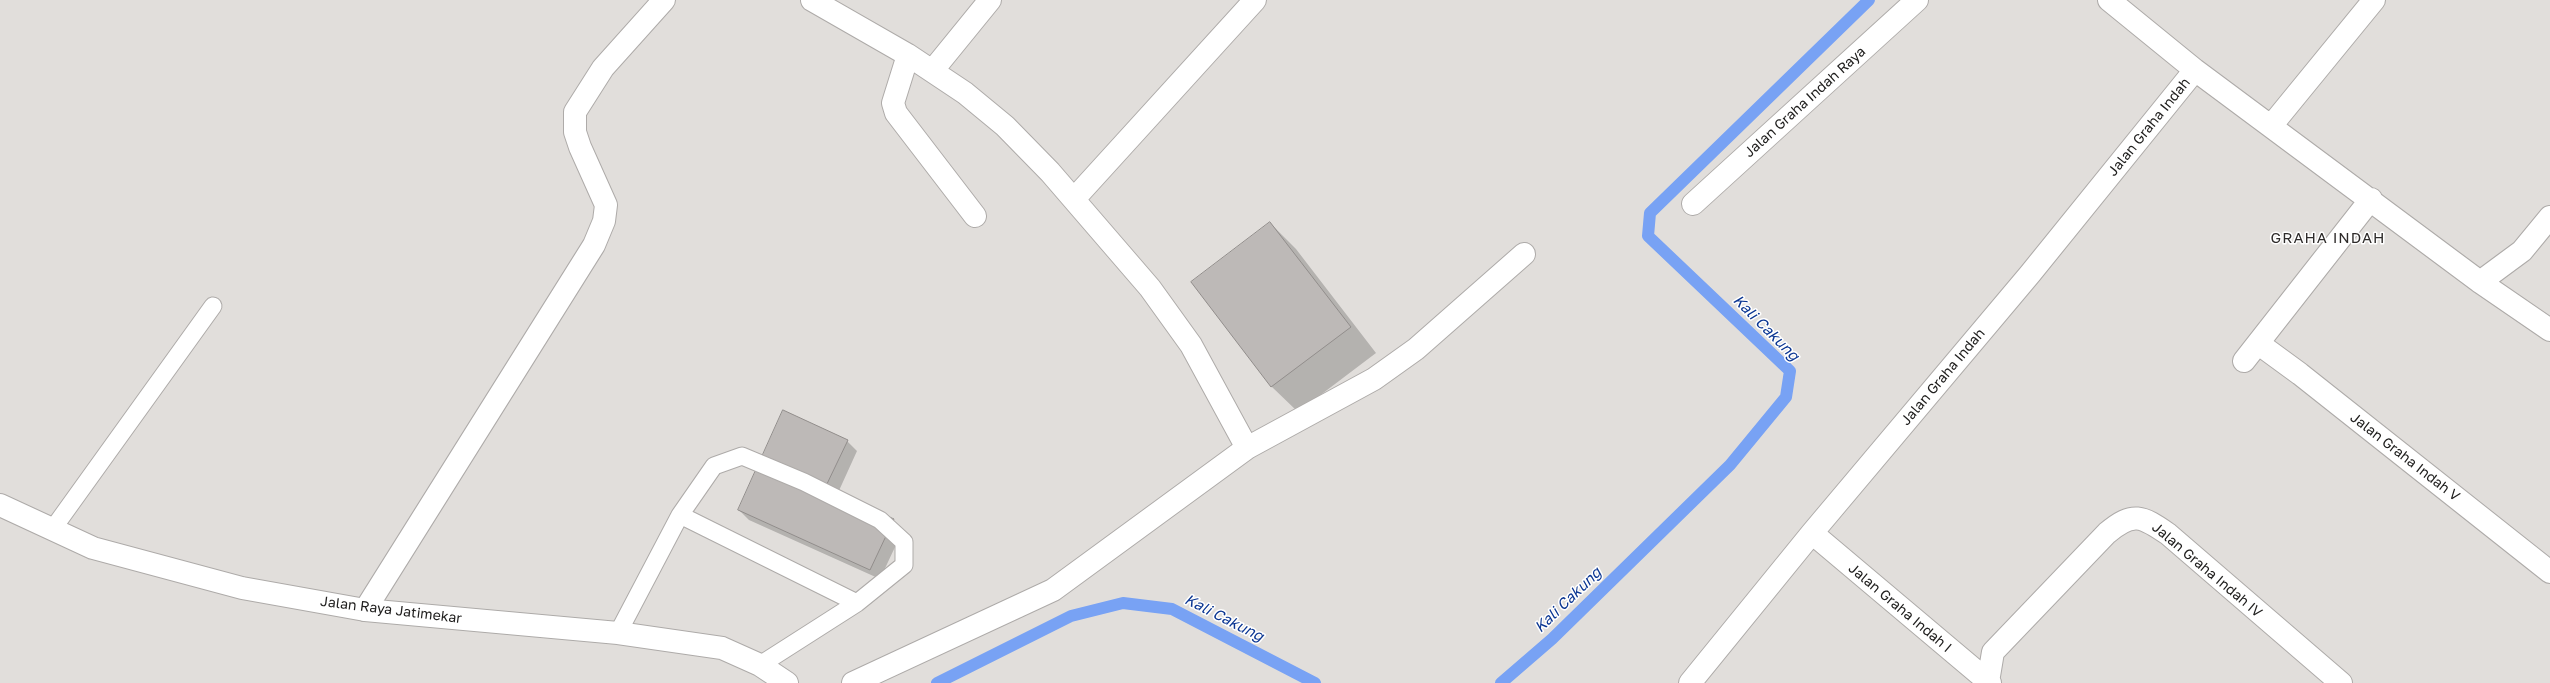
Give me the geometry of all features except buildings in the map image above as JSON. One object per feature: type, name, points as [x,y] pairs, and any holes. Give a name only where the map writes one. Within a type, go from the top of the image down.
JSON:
[{"type":"street","points":[[365,610],[594,245],[604,221],[606,205],[580,147],[575,132],[575,112],[603,68],[664,0]]},
{"type":"street","points":[[812,0],[933,70],[1005,126],[1074,199],[1150,288],[1191,345],[1247,448]]},
{"type":"street","points":[[933,70],[990,0]]},
{"type":"street","points":[[1074,199],[1255,0]]},
{"type":"street","name":"Jalan Graha Indah Raya","points":[[1693,204],[1917,0]]},
{"type":"street","points":[[2109,0],[2195,70],[2371,199],[2480,282],[2550,330]]},
{"type":"street","points":[[2271,126],[2374,0]]},
{"type":"street","points":[[908,55],[893,103],[896,113],[976,216]]},
{"type":"street","name":"Jalan Graha Indah","points":[[1690,683],[1812,533],[2030,274],[2195,70]]},
{"type":"street","points":[[2244,362],[2371,199]]},
{"type":"street","points":[[2480,282],[2522,251],[2550,217]]},
{"type":"street","points":[[853,683],[1053,590],[1247,448],[1374,379],[1416,349],[1524,254]]},
{"type":"street","name":"Jalan Graha Indah V","points":[[2259,344],[2306,379],[2550,572]]},
{"type":"street","name":"Jalan Raya Jatimekar","points":[[0,505],[93,548],[166,569],[242,588],[365,610],[618,633],[722,648],[760,665],[787,683]]},
{"type":"street","name":"Jalan Graha Indah IV","points":[[1988,683],[1993,652],[2107,533],[2122,520],[2139,518],[2150,522],[2168,534],[2341,683]]},
{"type":"street","name":"Jalan Graha Indah I","points":[[1812,533],[1988,683]]},
{"type":"lane","points":[[52,530],[213,306]]},
{"type":"lane","points":[[618,633],[680,515],[714,466],[742,456],[804,482],[880,520],[904,542],[904,565],[857,603],[760,665]]},
{"type":"lane","points":[[680,515],[857,603]]},
{"type":"waterway","name":"Kali Cakung","points":[[1501,683],[1552,639],[1730,465],[1786,397],[1790,371],[1648,236],[1650,213],[1869,0]]},
{"type":"waterway","name":"Kali Cakung","points":[[937,683],[1071,616],[1123,603],[1172,609],[1315,683]]},
{"type":"district","name":"GRAHA INDAH","points":[[2328,238]]}]
